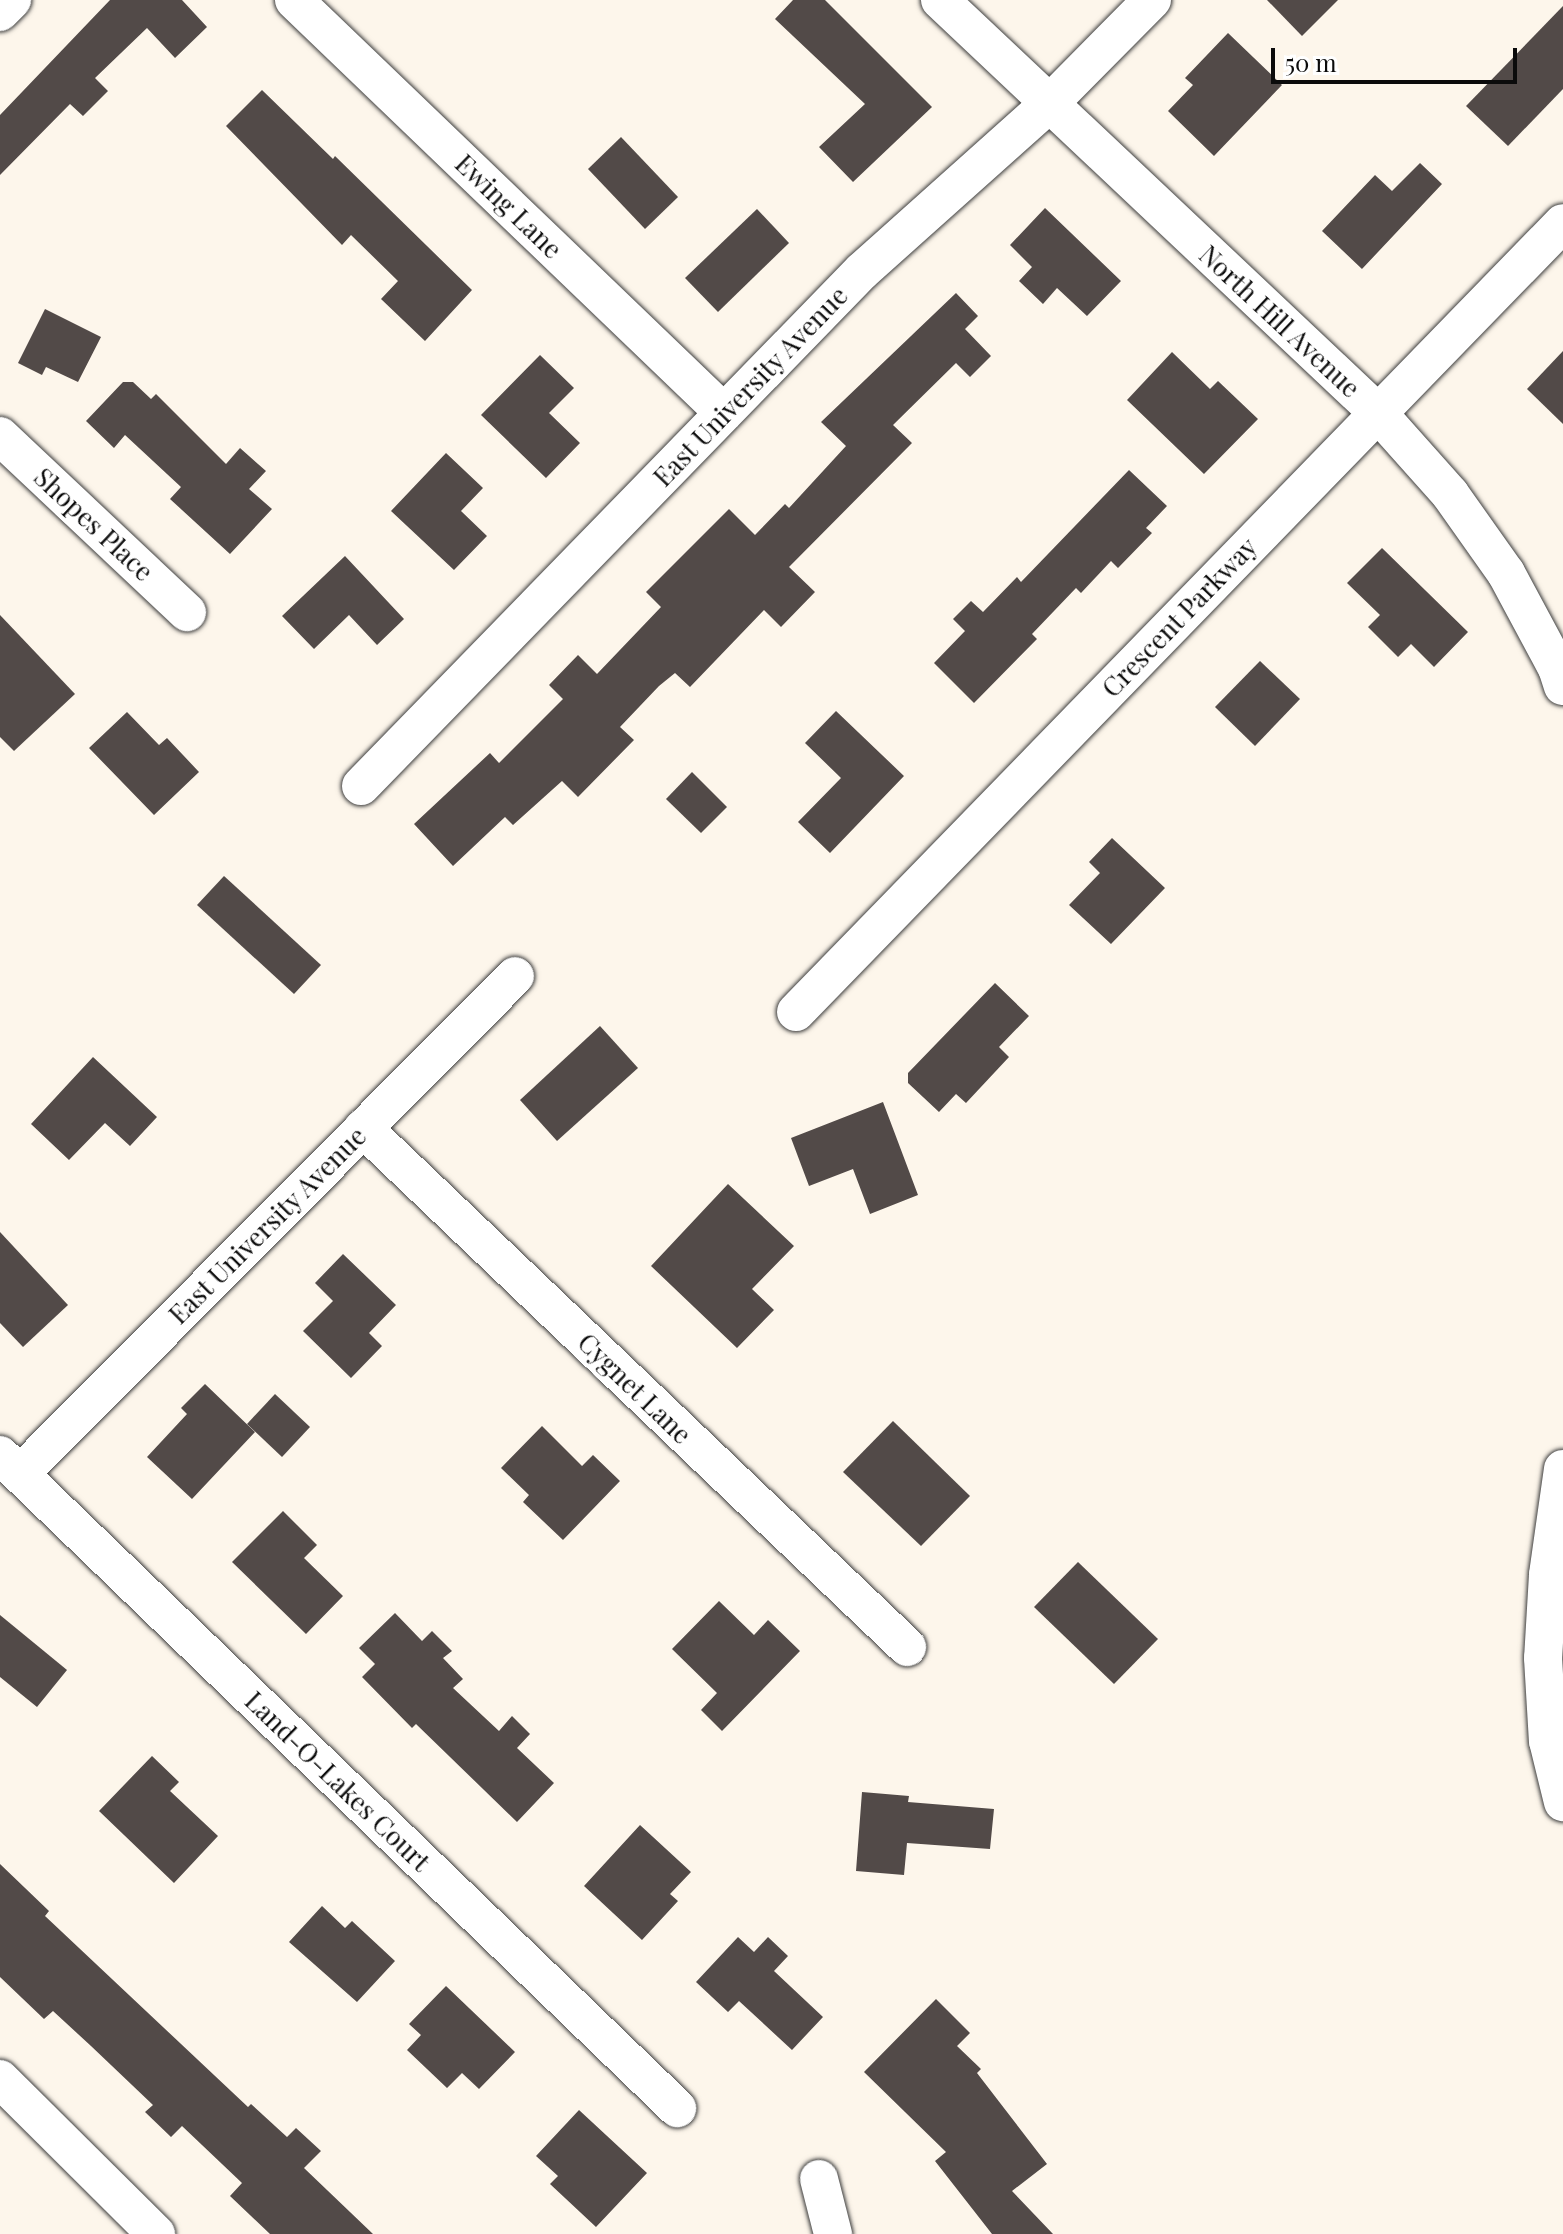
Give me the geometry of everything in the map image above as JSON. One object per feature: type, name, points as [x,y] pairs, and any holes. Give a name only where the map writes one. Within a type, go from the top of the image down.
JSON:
[{"type":"street","points":[[0,12],[12,0]]},
{"type":"street","name":"Ewing Lane","points":[[294,0],[723,412]]},
{"type":"street","name":"North Hill Avenue","points":[[940,0],[1377,412],[1450,494],[1506,573],[1557,668],[1563,686]]},
{"type":"street","name":"East University Avenue","points":[[361,786],[862,271],[1050,103],[1152,0]]},
{"type":"street","name":"Crescent Parkway","points":[[796,1012],[1563,223]]},
{"type":"street","name":"Shopes Place","points":[[0,436],[187,612]]},
{"type":"street","name":"East University Avenue","points":[[10,1464],[363,1128],[515,976]]},
{"type":"street","name":"Cygnet Lane","points":[[363,1128],[907,1647]]},
{"type":"street","name":"Land-O-Lakes Court","points":[[10,1464],[677,2108]]},
{"type":"street","points":[[1563,1469],[1548,1575],[1543,1658],[1548,1741],[1563,1802]]},
{"type":"street","points":[[0,2079],[156,2234]]},
{"type":"street","points":[[819,2179],[833,2234]]},
{"type":"building","points":[[110,0],[182,0],[207,27],[175,58],[147,28],[95,78],[108,91],[83,116],[70,104],[0,175],[0,115]]},
{"type":"building","points":[[793,0],[825,0],[932,107],[853,182],[819,147],[865,104],[775,19]]},
{"type":"building","points":[[1267,0],[1338,0],[1302,36]]},
{"type":"building","points":[[1563,6],[1563,89],[1508,146],[1466,106]]},
{"type":"building","points":[[1228,33],[1282,85],[1214,156],[1168,111],[1193,85],[1185,78]]},
{"type":"building","points":[[262,90],[333,159],[335,156],[472,290],[425,341],[381,299],[398,281],[351,235],[342,245],[226,126]]},
{"type":"building","points":[[621,137],[678,197],[645,229],[588,169]]},
{"type":"building","points":[[1420,163],[1442,184],[1362,269],[1322,231],[1375,175],[1392,191]]},
{"type":"building","points":[[1045,208],[1121,281],[1087,316],[1057,288],[1043,304],[1019,281],[1032,267],[1010,245]]},
{"type":"building","points":[[757,209],[789,243],[718,312],[685,278]]},
{"type":"building","points":[[956,293],[978,316],[965,329],[991,356],[970,377],[956,363],[893,425],[912,443],[789,567],[815,592],[781,627],[764,610],[690,687],[675,673],[659,686],[620,727],[634,740],[578,797],[562,781],[513,825],[505,817],[453,866],[414,824],[490,753],[499,763],[563,699],[549,685],[578,655],[597,674],[661,607],[646,592],[729,509],[755,535],[785,504],[789,508],[846,446],[821,422]]},
{"type":"building","points":[[45,309],[101,337],[78,382],[46,367],[42,375],[18,363]]},
{"type":"building","points":[[1563,351],[1563,424],[1527,389]]},
{"type":"building","points":[[1172,352],[1210,389],[1218,381],[1258,419],[1204,474],[1127,400]]},
{"type":"building","points":[[540,355],[574,388],[549,413],[580,443],[546,478],[481,415]]},
{"type":"building","points":[[123,382],[133,382],[151,399],[156,394],[226,464],[240,448],[266,471],[249,489],[272,509],[230,554],[170,499],[181,487],[125,435],[114,448],[86,421]]},
{"type":"building","points":[[446,453],[483,488],[461,511],[487,536],[454,570],[391,511]]},
{"type":"building","points":[[1129,470],[1167,506],[1146,528],[1152,533],[1118,568],[1111,561],[1081,593],[1076,588],[1032,634],[1037,639],[974,703],[934,663],[965,631],[953,619],[971,601],[983,612],[1017,577],[1021,582]]},
{"type":"building","points":[[1382,548],[1468,632],[1434,667],[1411,644],[1398,657],[1368,627],[1380,615],[1347,583]]},
{"type":"building","points":[[345,556],[404,619],[377,645],[349,615],[314,649],[282,616]]},
{"type":"building","points":[[0,615],[75,694],[14,751],[0,737]]},
{"type":"building","points":[[1260,661],[1300,699],[1255,746],[1215,707]]},
{"type":"building","points":[[836,711],[904,776],[830,853],[798,822],[841,778],[805,743]]},
{"type":"building","points":[[127,712],[159,745],[167,738],[199,772],[154,815],[89,748]]},
{"type":"building","points":[[692,772],[727,807],[701,833],[666,799]]},
{"type":"building","points":[[1112,838],[1165,888],[1111,944],[1069,905],[1100,873],[1089,862]]},
{"type":"building","points":[[224,876],[321,965],[294,994],[197,905]]},
{"type":"building","points":[[995,983],[1029,1016],[999,1047],[1009,1057],[966,1103],[956,1094],[939,1112],[908,1083],[908,1073]]},
{"type":"building","points":[[600,1026],[638,1068],[557,1141],[520,1100]]},
{"type":"building","points":[[93,1057],[157,1117],[130,1146],[105,1123],[69,1160],[31,1124]]},
{"type":"building","points":[[883,1102],[918,1195],[870,1214],[853,1169],[809,1186],[791,1138]]},
{"type":"building","points":[[728,1184],[794,1246],[752,1289],[774,1310],[737,1348],[651,1266]]},
{"type":"building","points":[[0,1232],[68,1305],[23,1347],[0,1323]]},
{"type":"building","points":[[343,1254],[396,1305],[369,1333],[382,1346],[351,1378],[303,1331],[333,1301],[315,1283]]},
{"type":"building","points":[[205,1384],[255,1432],[192,1499],[147,1457],[187,1414],[181,1408]]},
{"type":"building","points":[[275,1394],[310,1427],[282,1457],[247,1424]]},
{"type":"building","points":[[893,1421],[970,1496],[921,1546],[843,1472]]},
{"type":"building","points":[[542,1426],[582,1466],[593,1455],[620,1481],[563,1540],[523,1502],[529,1495],[501,1468]]},
{"type":"building","points":[[283,1511],[317,1545],[304,1558],[343,1596],[306,1634],[232,1562]]},
{"type":"building","points":[[1078,1562],[1158,1639],[1114,1684],[1034,1607]]},
{"type":"building","points":[[719,1601],[754,1635],[768,1620],[800,1651],[722,1731],[701,1710],[717,1693],[672,1649]]},
{"type":"building","points":[[395,1613],[422,1641],[432,1631],[452,1651],[443,1658],[463,1679],[453,1688],[499,1731],[512,1716],[530,1734],[517,1748],[554,1783],[517,1822],[416,1724],[412,1728],[362,1677],[375,1664],[359,1648]]},
{"type":"building","points":[[0,1615],[67,1670],[37,1707],[0,1677]]},
{"type":"building","points":[[152,1756],[179,1782],[170,1791],[218,1836],[174,1883],[99,1811]]},
{"type":"building","points":[[862,1792],[909,1796],[908,1802],[994,1809],[990,1849],[907,1843],[904,1875],[856,1871]]},
{"type":"building","points":[[640,1825],[691,1872],[670,1894],[678,1901],[642,1940],[584,1886]]},
{"type":"building","points":[[0,1864],[49,1911],[45,1916],[248,2107],[251,2104],[287,2137],[296,2128],[321,2151],[304,2168],[373,2234],[270,2234],[230,2196],[242,2183],[182,2126],[171,2137],[145,2112],[153,2105],[91,2046],[53,2011],[44,2019],[0,1977]]},
{"type":"building","points":[[322,1906],[345,1928],[352,1921],[395,1961],[357,2002],[289,1942]]},
{"type":"building","points":[[738,1937],[754,1952],[768,1937],[788,1956],[774,1971],[823,2017],[792,2050],[739,2001],[728,2012],[696,1982]]},
{"type":"building","points":[[446,1986],[515,2052],[479,2089],[462,2073],[447,2088],[407,2050],[421,2035],[409,2024]]},
{"type":"building","points":[[936,1999],[970,2033],[957,2046],[981,2069],[977,2073],[1047,2164],[1012,2191],[1053,2234],[992,2234],[935,2161],[946,2152],[864,2072]]},
{"type":"building","points":[[579,2110],[647,2173],[596,2227],[550,2184],[558,2176],[536,2156]]}]
